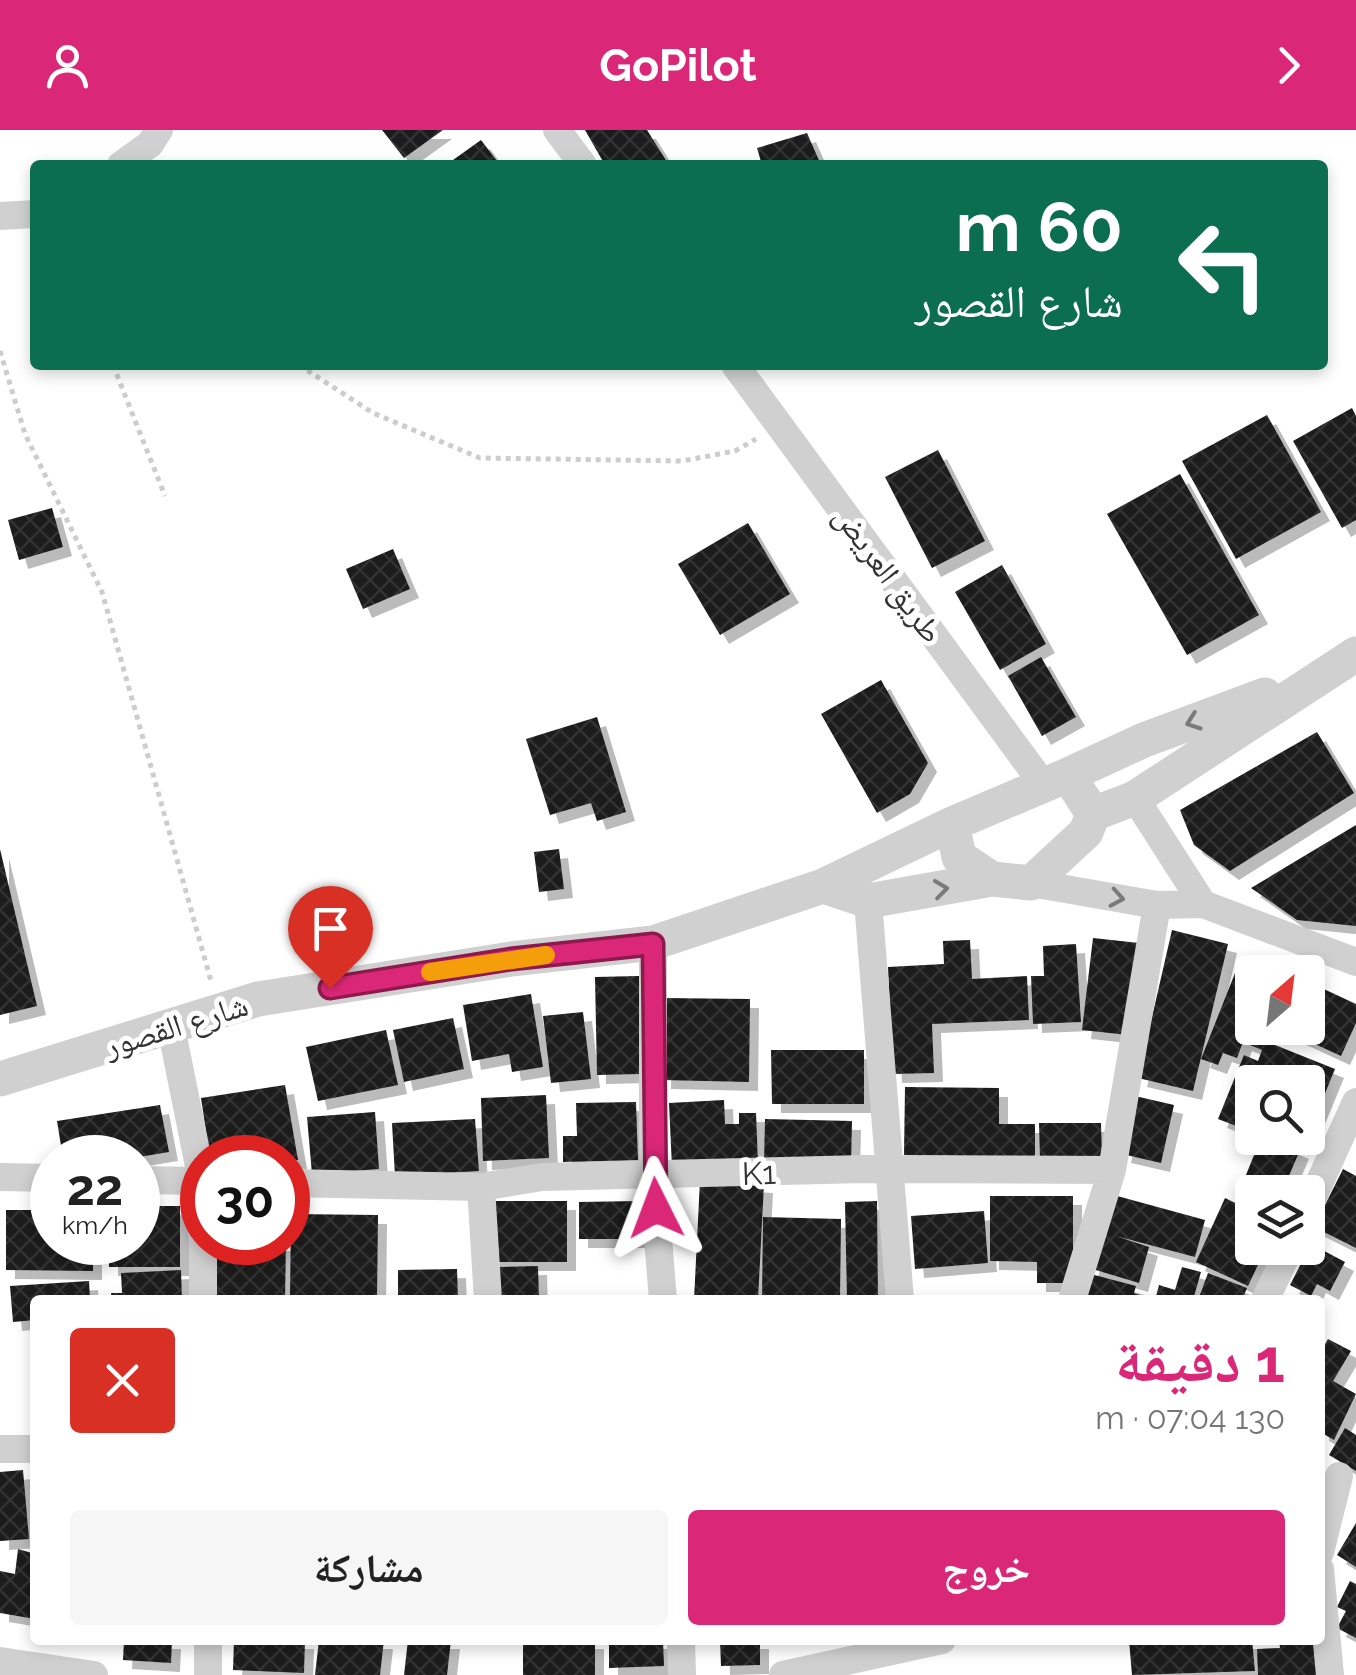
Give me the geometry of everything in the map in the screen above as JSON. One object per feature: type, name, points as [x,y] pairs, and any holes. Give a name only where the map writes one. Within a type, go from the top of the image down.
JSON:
[{"type":"street","points":[[128,160],[150,144],[159,130]]},
{"type":"street","points":[[557,130],[579,160]]},
{"type":"street","points":[[0,216],[30,214]]},
{"type":"street","name":"طريق العريض","points":[[739,370],[1056,780]]},
{"type":"street","points":[[1032,883],[1086,832],[1093,814],[1135,798],[1356,654]]},
{"type":"street","name":"شارع القصور","points":[[0,1079],[258,999],[511,959],[653,944],[822,886],[1144,740],[1318,676]]},
{"type":"street","points":[[1056,780],[1093,814]]},
{"type":"street","points":[[1135,798],[1203,904]]},
{"type":"street","points":[[952,824],[959,856],[992,879]]},
{"type":"street","points":[[822,886],[868,901],[992,879],[1157,905],[1203,904],[1356,962]]},
{"type":"street","points":[[868,901],[900,1295]]},
{"type":"street","points":[[1074,1295],[1112,1170],[1157,905]]},
{"type":"street","points":[[653,944],[653,1177],[663,1295]]},
{"type":"street","points":[[171,1027],[193,1135]]},
{"type":"street","points":[[1323,1175],[1356,1102]]},
{"type":"street","name":"K1","points":[[310,1183],[481,1187],[542,1178],[864,1170],[1112,1170]]},
{"type":"street","points":[[0,1177],[30,1178]]},
{"type":"street","points":[[481,1187],[488,1295]]},
{"type":"street","points":[[203,1265],[203,1295]]},
{"type":"street","points":[[1268,1295],[1282,1265]]},
{"type":"street","points":[[0,1449],[30,1449]]},
{"type":"street","points":[[1325,1531],[1338,1477]]},
{"type":"street","points":[[1325,1622],[1330,1675]]},
{"type":"street","points":[[208,1645],[208,1675]]},
{"type":"street","points":[[680,1645],[682,1675]]},
{"type":"street","points":[[783,1675],[924,1651]]},
{"type":"street","points":[[0,1661],[94,1675]]},
{"type":"path","points":[[0,351],[25,434],[102,592],[219,1010]]},
{"type":"path","points":[[115,370],[165,496]]},
{"type":"path","points":[[308,370],[373,413],[480,458],[682,461],[735,451],[781,426]]},
{"type":"building","points":[[382,130],[443,130],[404,158]]},
{"type":"building","points":[[585,130],[647,130],[666,160],[602,160]]},
{"type":"building","points":[[807,133],[819,160],[761,160],[757,148]]},
{"type":"building","points":[[481,140],[496,160],[453,160]]},
{"type":"building","points":[[1352,408],[1356,416],[1356,520],[1342,528],[1293,441]]},
{"type":"building","points":[[1267,415],[1321,512],[1236,559],[1182,461]]},
{"type":"building","points":[[938,450],[985,541],[932,568],[885,477]]},
{"type":"building","points":[[1180,474],[1259,615],[1187,655],[1107,514]]},
{"type":"building","points":[[52,508],[63,547],[19,560],[8,520]]},
{"type":"building","points":[[748,523],[790,594],[720,635],[678,564]]},
{"type":"building","points":[[393,549],[410,589],[363,609],[346,569]]},
{"type":"building","points":[[1002,565],[1046,644],[1000,670],[955,592]]},
{"type":"building","points":[[1041,657],[1076,717],[1042,736],[1008,676]]},
{"type":"building","points":[[881,680],[928,763],[910,794],[877,813],[821,714]]},
{"type":"building","points":[[597,717],[626,812],[597,821],[591,803],[550,815],[526,739]]},
{"type":"building","points":[[1317,732],[1354,793],[1230,871],[1194,845],[1180,810]]},
{"type":"building","points":[[1356,825],[1356,926],[1297,920],[1251,888]]},
{"type":"building","points":[[0,849],[37,1006],[0,1015]]},
{"type":"building","points":[[559,849],[564,889],[539,892],[534,852]]},
{"type":"building","points":[[1172,930],[1228,944],[1193,1091],[1138,1078]]},
{"type":"building","points":[[1093,938],[1139,943],[1128,1035],[1082,1030]]},
{"type":"building","points":[[970,940],[972,979],[1027,976],[1029,1020],[932,1024],[934,1073],[893,1074],[888,967],[944,964],[943,941]]},
{"type":"building","points":[[1076,944],[1081,1022],[1033,1024],[1031,976],[1044,976],[1043,946]]},
{"type":"building","points":[[1235,973],[1235,1045],[1242,1045],[1237,1058],[1223,1053],[1218,1065],[1201,1059]]},
{"type":"building","points":[[639,976],[641,1074],[597,1075],[595,977]]},
{"type":"building","points":[[1325,990],[1356,1004],[1356,1023],[1341,1056],[1317,1045],[1325,1045]]},
{"type":"building","points":[[531,994],[543,1067],[512,1072],[509,1054],[472,1061],[463,1005]]},
{"type":"building","points":[[663,998],[750,999],[749,1082],[662,1080]]},
{"type":"building","points":[[583,1012],[591,1079],[551,1083],[543,1016]]},
{"type":"building","points":[[453,1018],[464,1069],[404,1082],[393,1030]]},
{"type":"building","points":[[386,1030],[398,1085],[318,1101],[306,1047]]},
{"type":"building","points":[[1250,1045],[1275,1045],[1325,1065],[1240,1065],[1244,1055],[1258,1061],[1262,1050]]},
{"type":"building","points":[[771,1050],[864,1050],[864,1104],[772,1104]]},
{"type":"building","points":[[1325,1065],[1335,1069],[1325,1093]]},
{"type":"building","points":[[1235,1077],[1235,1126],[1218,1119]]},
{"type":"building","points":[[285,1085],[294,1135],[207,1135],[201,1098]]},
{"type":"building","points":[[905,1087],[999,1088],[999,1124],[1035,1124],[1035,1157],[904,1155]]},
{"type":"building","points":[[546,1095],[549,1158],[483,1161],[481,1098]]},
{"type":"building","points":[[1135,1096],[1174,1105],[1161,1163],[1122,1154]]},
{"type":"building","points":[[724,1100],[725,1124],[739,1124],[739,1113],[756,1113],[758,1163],[672,1167],[669,1103]]},
{"type":"building","points":[[636,1102],[638,1160],[563,1162],[563,1136],[577,1136],[576,1103]]},
{"type":"building","points":[[160,1105],[169,1152],[160,1154],[160,1135],[59,1135],[57,1121]]},
{"type":"building","points":[[375,1112],[379,1169],[312,1174],[307,1117]]},
{"type":"building","points":[[475,1119],[479,1171],[395,1176],[392,1123]]},
{"type":"building","points":[[765,1119],[852,1121],[851,1165],[764,1163]]},
{"type":"building","points":[[1039,1123],[1101,1123],[1102,1158],[1040,1158]]},
{"type":"building","points":[[1254,1155],[1298,1155],[1289,1175],[1246,1175]]},
{"type":"building","points":[[1343,1169],[1356,1176],[1356,1248],[1325,1232],[1325,1205]]},
{"type":"building","points":[[700,1180],[764,1184],[758,1295],[694,1295]]},
{"type":"building","points":[[1110,1194],[1205,1220],[1195,1257],[1116,1236],[1149,1247],[1139,1283],[1089,1268]]},
{"type":"building","points":[[990,1196],[1073,1196],[1073,1283],[1037,1283],[1037,1262],[990,1261]]},
{"type":"building","points":[[1225,1198],[1235,1203],[1235,1265],[1258,1265],[1248,1286],[1196,1262]]},
{"type":"building","points":[[490,1201],[567,1201],[567,1262],[491,1262]]},
{"type":"building","points":[[638,1201],[639,1239],[579,1239],[579,1202]]},
{"type":"building","points":[[877,1201],[878,1295],[847,1295],[845,1202]]},
{"type":"building","points":[[160,1206],[180,1206],[180,1267],[109,1267],[160,1265]]},
{"type":"building","points":[[6,1210],[30,1210],[30,1265],[93,1265],[93,1271],[6,1270]]},
{"type":"building","points":[[984,1211],[988,1263],[915,1269],[911,1216]]},
{"type":"building","points":[[310,1214],[378,1215],[377,1295],[290,1295],[290,1265],[310,1265]]},
{"type":"building","points":[[763,1217],[841,1219],[840,1295],[762,1295]]},
{"type":"building","points":[[1325,1251],[1345,1262],[1330,1291],[1317,1284],[1309,1295],[1290,1285],[1300,1265],[1325,1265]]},
{"type":"building","points":[[212,1265],[286,1265],[285,1295],[211,1295]]},
{"type":"building","points":[[538,1266],[539,1295],[499,1295],[497,1267]]},
{"type":"building","points":[[1182,1267],[1201,1272],[1194,1295],[1156,1295],[1159,1285],[1175,1290]]},
{"type":"building","points":[[457,1269],[458,1295],[398,1295],[398,1270]]},
{"type":"building","points":[[181,1270],[182,1295],[111,1295],[122,1293],[121,1273]]},
{"type":"building","points":[[1087,1273],[1136,1286],[1134,1293],[1139,1295],[1080,1295]]},
{"type":"building","points":[[1208,1273],[1247,1288],[1244,1295],[1200,1295]]},
{"type":"building","points":[[89,1281],[90,1295],[30,1295],[30,1320],[13,1322],[10,1286]]},
{"type":"building","points":[[1328,1339],[1351,1351],[1333,1381],[1356,1394],[1334,1440],[1325,1435]]},
{"type":"building","points":[[1345,1428],[1356,1435],[1356,1471],[1329,1455]]},
{"type":"building","points":[[23,1470],[29,1539],[0,1541],[0,1472]]},
{"type":"building","points":[[1356,1523],[1356,1567],[1337,1555]]},
{"type":"building","points":[[18,1549],[30,1553],[30,1618],[0,1613],[0,1571],[15,1574]]},
{"type":"building","points":[[1350,1581],[1356,1584],[1356,1638],[1337,1628],[1346,1611],[1337,1607]]},
{"type":"building","points":[[124,1645],[172,1645],[171,1663],[123,1660]]},
{"type":"building","points":[[234,1645],[305,1645],[304,1673],[233,1670]]},
{"type":"building","points":[[318,1645],[383,1645],[380,1675],[315,1675]]},
{"type":"building","points":[[407,1645],[450,1645],[447,1675],[404,1675]]},
{"type":"building","points":[[523,1645],[595,1645],[595,1675],[523,1675]]},
{"type":"building","points":[[609,1645],[663,1645],[664,1666],[609,1668]]},
{"type":"building","points":[[720,1645],[760,1645],[760,1665],[721,1666]]},
{"type":"building","points":[[1129,1645],[1252,1645],[1255,1671],[1132,1675]]},
{"type":"building","points":[[1280,1645],[1317,1645],[1318,1675],[1258,1675],[1257,1649],[1280,1648]]},
{"type":"slow traffic","points":[[430,972],[546,955]]},
{"type":"route","points":[[330,988],[511,959],[653,944],[656,1208]]}]
